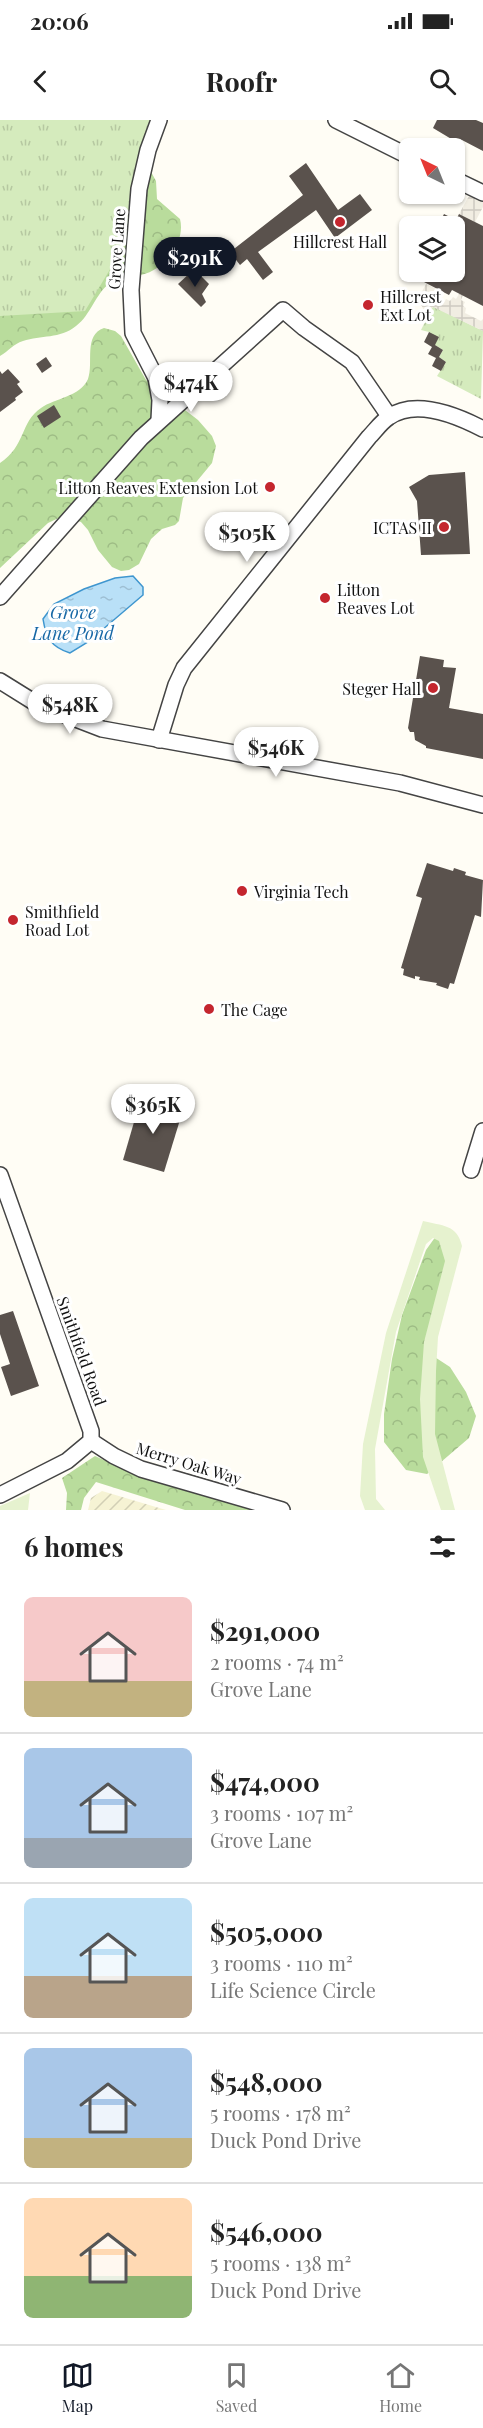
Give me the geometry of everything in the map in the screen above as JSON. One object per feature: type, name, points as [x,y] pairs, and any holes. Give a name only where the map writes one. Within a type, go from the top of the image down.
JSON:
[{"type":"street","name":"Grove Lane","points":[[159,120],[148,150],[139,189],[131,290],[133,333],[156,378],[160,400],[159,420]]},
{"type":"street","points":[[336,120],[399,152]]},
{"type":"street","points":[[465,184],[483,193]]},
{"type":"street","points":[[0,597],[101,481],[159,420],[284,310],[315,336],[352,362],[389,416]]},
{"type":"street","points":[[156,378],[168,386],[180,389],[202,382]]},
{"type":"street","points":[[159,740],[176,685],[184,668],[369,437],[389,416],[414,410],[430,410],[464,419],[483,429]]},
{"type":"street","points":[[0,681],[37,704],[102,729],[400,783],[483,805]]},
{"type":"street","points":[[471,1170],[483,1131]]},
{"type":"street","name":"Smithfield Road","points":[[0,1175],[88,1422],[90,1441]]},
{"type":"street","points":[[0,1495],[67,1461],[90,1441]]},
{"type":"street","name":"Merry Oak Way","points":[[90,1441],[119,1459],[141,1469],[282,1510]]},
{"type":"shaded area","points":[[470,194],[483,201],[483,207],[475,222],[459,214]]},
{"type":"shaded area","points":[[426,284],[441,291],[435,304],[438,300],[444,303],[446,299],[450,301],[453,297],[456,299],[459,294],[463,295],[461,300],[465,302],[463,306],[466,308],[465,313],[481,321],[483,319],[483,331],[433,307],[429,313],[425,312],[418,299]]},
{"type":"shaded area","points":[[102,1491],[166,1510],[88,1510],[91,1498]]},
{"type":"green space","points":[[0,120],[153,120],[132,203],[127,241],[85,311],[0,316]]},
{"type":"green space","points":[[0,160],[150,170],[156,181],[157,199],[180,219],[181,228],[176,246],[158,268],[110,283],[76,326],[57,335],[23,341],[0,356]]},
{"type":"green space","points":[[433,306],[483,331],[481,399],[437,376],[446,362],[439,357],[443,350],[435,345],[429,332],[421,330]]},
{"type":"green space","points":[[104,328],[115,331],[121,336],[146,380],[198,420],[212,436],[216,446],[212,463],[183,498],[179,521],[175,525],[162,529],[151,539],[139,564],[129,570],[121,571],[112,567],[98,550],[88,530],[81,522],[63,516],[48,523],[0,568],[0,463],[19,442],[34,414],[41,408],[79,390],[84,385],[90,373],[90,350],[93,337]]},
{"type":"green space","points":[[423,1221],[448,1227],[460,1239],[462,1246],[438,1337],[436,1371],[435,1434],[455,1510],[441,1510],[423,1457],[420,1399],[424,1342],[445,1261],[439,1241],[433,1238],[426,1244],[396,1332],[375,1449],[376,1499],[385,1510],[365,1510],[360,1496],[363,1444],[386,1333]]},
{"type":"green space","points":[[436,1236],[446,1245],[447,1267],[424,1350],[450,1367],[466,1392],[476,1416],[469,1438],[427,1474],[406,1470],[384,1442],[384,1414],[392,1359],[402,1315],[426,1250]]},
{"type":"green space","points":[[95,1456],[148,1480],[268,1510],[185,1510],[96,1482],[84,1498],[81,1510],[66,1510],[67,1493],[62,1478]]},
{"type":"green space","points":[[30,1493],[28,1510],[0,1510],[0,1506]]},
{"type":"water","name":"Grove Lane Pond","points":[[133,576],[143,587],[143,595],[88,642],[70,653],[58,648],[50,641],[43,619],[54,604],[84,589],[115,578]]},
{"type":"building","points":[[437,120],[476,120],[483,123],[483,151],[465,142],[465,138],[450,138],[433,128]]},
{"type":"building","name":"Hillcrest Hall","points":[[306,163],[338,210],[360,194],[372,210],[335,238],[316,210],[258,252],[273,272],[263,280],[247,259],[240,265],[230,252],[303,195],[289,176]]},
{"type":"building","points":[[465,217],[483,226],[483,306],[452,290],[449,295],[424,282],[465,282]]},
{"type":"building","points":[[190,273],[198,279],[201,276],[209,284],[202,294],[206,302],[201,307],[178,284]]},
{"type":"building","points":[[429,332],[439,337],[435,345],[443,350],[439,357],[446,362],[441,371],[432,366],[436,358],[428,354],[432,347],[424,342]]},
{"type":"building","points":[[46,357],[52,366],[42,373],[36,364]]},
{"type":"building","points":[[8,369],[20,382],[17,384],[23,392],[0,412],[0,371],[2,374]]},
{"type":"building","points":[[54,405],[61,417],[44,428],[37,416]]},
{"type":"building","name":"ICTAS II","points":[[465,472],[470,554],[421,555],[417,501],[409,487],[429,475]]},
{"type":"building","name":"Steger Hall","points":[[420,656],[444,660],[443,667],[456,668],[449,708],[483,714],[483,759],[426,748],[415,740],[414,732],[410,732],[408,728]]},
{"type":"building","points":[[427,863],[453,871],[454,868],[466,872],[465,875],[483,880],[481,917],[475,915],[454,984],[450,983],[448,989],[436,985],[437,983],[419,980],[420,977],[415,976],[415,979],[403,975],[404,969],[401,968],[422,898],[416,896]]},
{"type":"building","points":[[141,1098],[183,1110],[164,1172],[123,1160]]},
{"type":"building","points":[[13,1311],[39,1386],[11,1396],[1,1367],[10,1364],[0,1334],[0,1315]]},
{"type":"place","name":"Hillcrest Hall","points":[[340,222]]},
{"type":"place","name":"Hillcrest Ext Lot","points":[[368,305]]},
{"type":"place","name":"Litton Reaves Extension Lot","points":[[270,487]]},
{"type":"place","name":"ICTAS II","points":[[444,527]]},
{"type":"place","name":"Litton Reaves Lot","points":[[325,598]]},
{"type":"place","name":"Steger Hall","points":[[433,688]]},
{"type":"place","name":"Virginia Tech","points":[[242,891]]},
{"type":"place","name":"Smithfield Road Lot","points":[[13,920]]},
{"type":"place","name":"The Cage","points":[[209,1009]]}]
